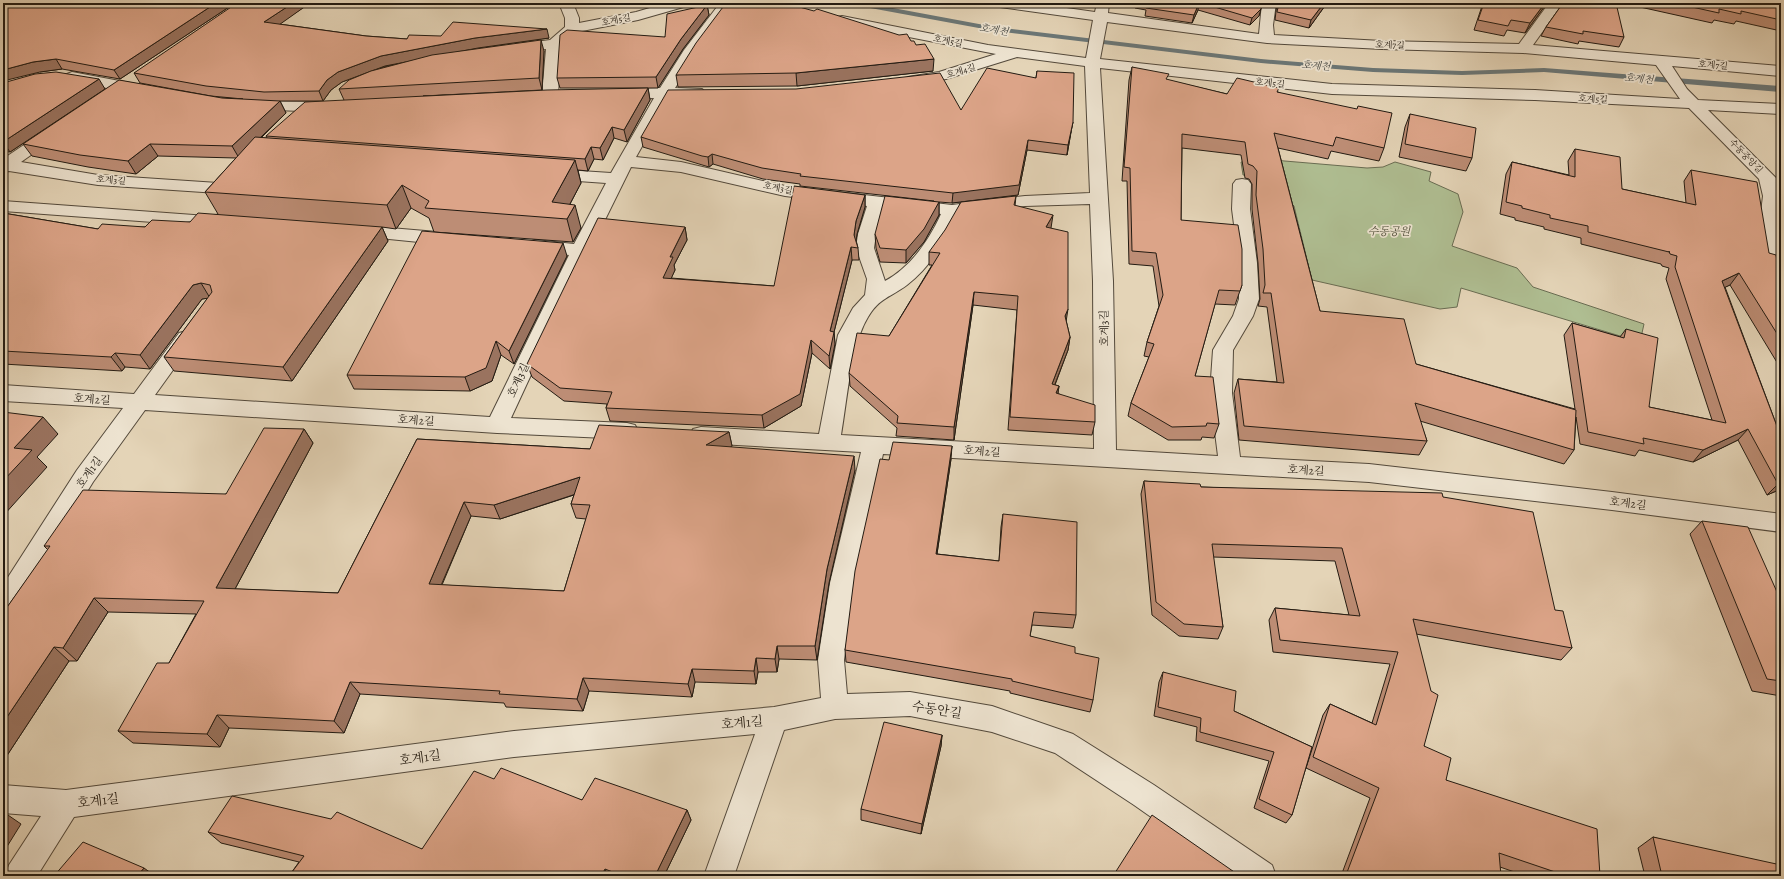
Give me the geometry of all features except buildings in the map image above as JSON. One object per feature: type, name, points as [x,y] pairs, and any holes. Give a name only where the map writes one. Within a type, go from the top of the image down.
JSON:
[{"type":"street","points":[[566,3],[572,18],[572,29]]},
{"type":"street","name":"호계5길","points":[[554,44],[572,29],[638,16],[682,3]]},
{"type":"street","name":"호계3길","points":[[497,425],[616,179],[663,93],[703,33],[727,3]]},
{"type":"street","name":"호계7길","points":[[1000,3],[1067,8],[1098,23],[1267,39],[1390,45],[1523,48],[1663,65],[1781,71]]},
{"type":"street","name":"호계3길","points":[[1104,3],[1098,23],[1092,63],[1103,281],[1105,459]]},
{"type":"street","points":[[1267,39],[1266,25],[1269,3]]},
{"type":"street","points":[[1523,48],[1556,3]]},
{"type":"street","name":"호계5길","points":[[832,18],[1016,53],[1092,63],[1332,89],[1407,90],[1535,95],[1781,109]]},
{"type":"street","points":[[501,50],[554,44],[550,95]]},
{"type":"street","name":"호계4길","points":[[902,81],[941,76],[1016,53]]},
{"type":"street","name":"수동중앙길","points":[[1663,65],[1682,92],[1774,175],[1769,220],[1772,247],[1781,264]]},
{"type":"street","points":[[103,99],[141,73]]},
{"type":"street","points":[[57,75],[159,93]]},
{"type":"street","points":[[601,95],[715,92]]},
{"type":"street","points":[[238,104],[269,108],[329,107],[341,100]]},
{"type":"street","points":[[288,122],[306,107]]},
{"type":"street","points":[[4,166],[66,124]]},
{"type":"street","name":"호계3길","points":[[626,161],[680,167],[785,191],[952,210],[1025,201],[1099,198]]},
{"type":"street","name":"호계3길","points":[[4,166],[98,180],[223,183],[190,220]]},
{"type":"street","points":[[537,174],[616,179]]},
{"type":"street","points":[[1230,466],[1221,394],[1224,350],[1243,316],[1249,299],[1248,263],[1241,209],[1242,184]]},
{"type":"street","points":[[874,296],[876,279],[865,248],[867,234],[877,202]]},
{"type":"street","points":[[3,206],[40,210],[237,223]]},
{"type":"street","points":[[829,441],[848,335],[860,313],[874,296],[900,280],[911,270],[943,231],[952,210]]},
{"type":"street","points":[[339,230],[464,240]]},
{"type":"street","points":[[518,245],[581,250]]},
{"type":"street","name":"호계1길","points":[[3,606],[85,476],[196,324]]},
{"type":"street","name":"호계2길","points":[[3,393],[497,425],[647,432]]},
{"type":"street","name":"호계2길","points":[[679,434],[829,441],[1105,459],[1369,473],[1612,501],[1781,523]]},
{"type":"street","points":[[835,707],[831,660],[842,582],[874,444]]},
{"type":"street","name":"수동안길","points":[[835,707],[910,704],[992,719],[1063,743],[1144,795],[1261,876]]},
{"type":"street","name":"호계1길","points":[[3,799],[66,804],[514,744],[774,720],[835,707]]},
{"type":"street","name":"호계1길","points":[[719,876],[774,720]]},
{"type":"street","name":"호계1길","points":[[20,876],[66,804]]},
{"type":"green space","name":"수동공원","points":[[1273,160],[1367,168],[1383,167],[1395,162],[1431,172],[1429,181],[1458,194],[1463,212],[1452,246],[1517,268],[1533,287],[1644,324],[1640,342],[1461,288],[1457,307],[1440,309],[1312,280],[1294,206],[1283,195],[1256,176],[1243,175],[1241,162]]},
{"type":"waterway","name":"호계천","points":[[854,3],[995,29],[1261,61],[1373,70],[1462,73],[1544,70],[1781,89]]}]
